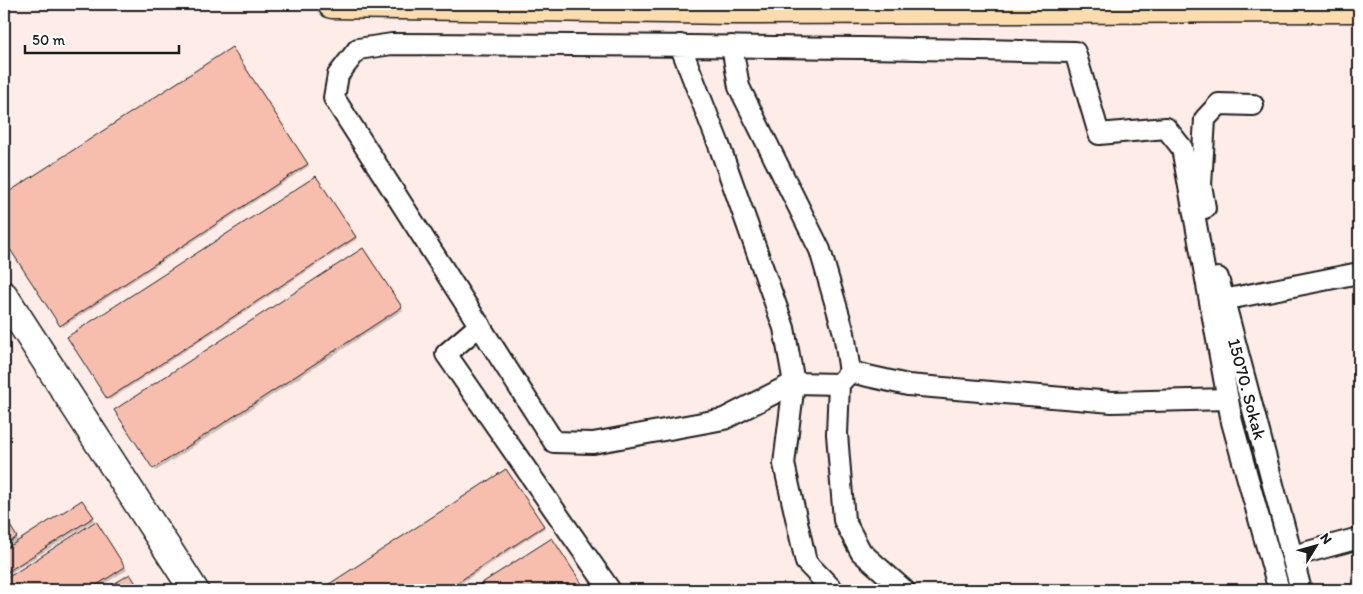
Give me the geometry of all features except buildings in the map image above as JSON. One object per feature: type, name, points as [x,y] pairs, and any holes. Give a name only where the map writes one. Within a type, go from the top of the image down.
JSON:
[{"type":"main road","points":[[332,4],[732,10],[1359,8]]},
{"type":"street","points":[[1228,399],[1112,402],[844,378],[794,383],[724,419],[593,443],[554,442],[334,98],[338,75],[358,49],[392,44],[680,45],[1075,52],[1098,134],[1166,128],[1182,148],[1228,399],[1232,422],[1279,590]]},
{"type":"street","points":[[680,45],[719,145],[784,328],[794,383],[784,464],[806,562],[833,590]]},
{"type":"street","points":[[732,46],[739,87],[820,250],[844,333],[844,378],[837,434],[844,520],[861,552],[904,590]]},
{"type":"street","name":"15070. Sokak","points":[[1253,105],[1219,104],[1206,119],[1201,185],[1222,300],[1301,590]]},
{"type":"street","points":[[1222,300],[1359,273]]},
{"type":"street","points":[[4,296],[194,590]]},
{"type":"street","points":[[480,325],[446,354],[610,590]]},
{"type":"street","points":[[1293,556],[1359,538]]}]
